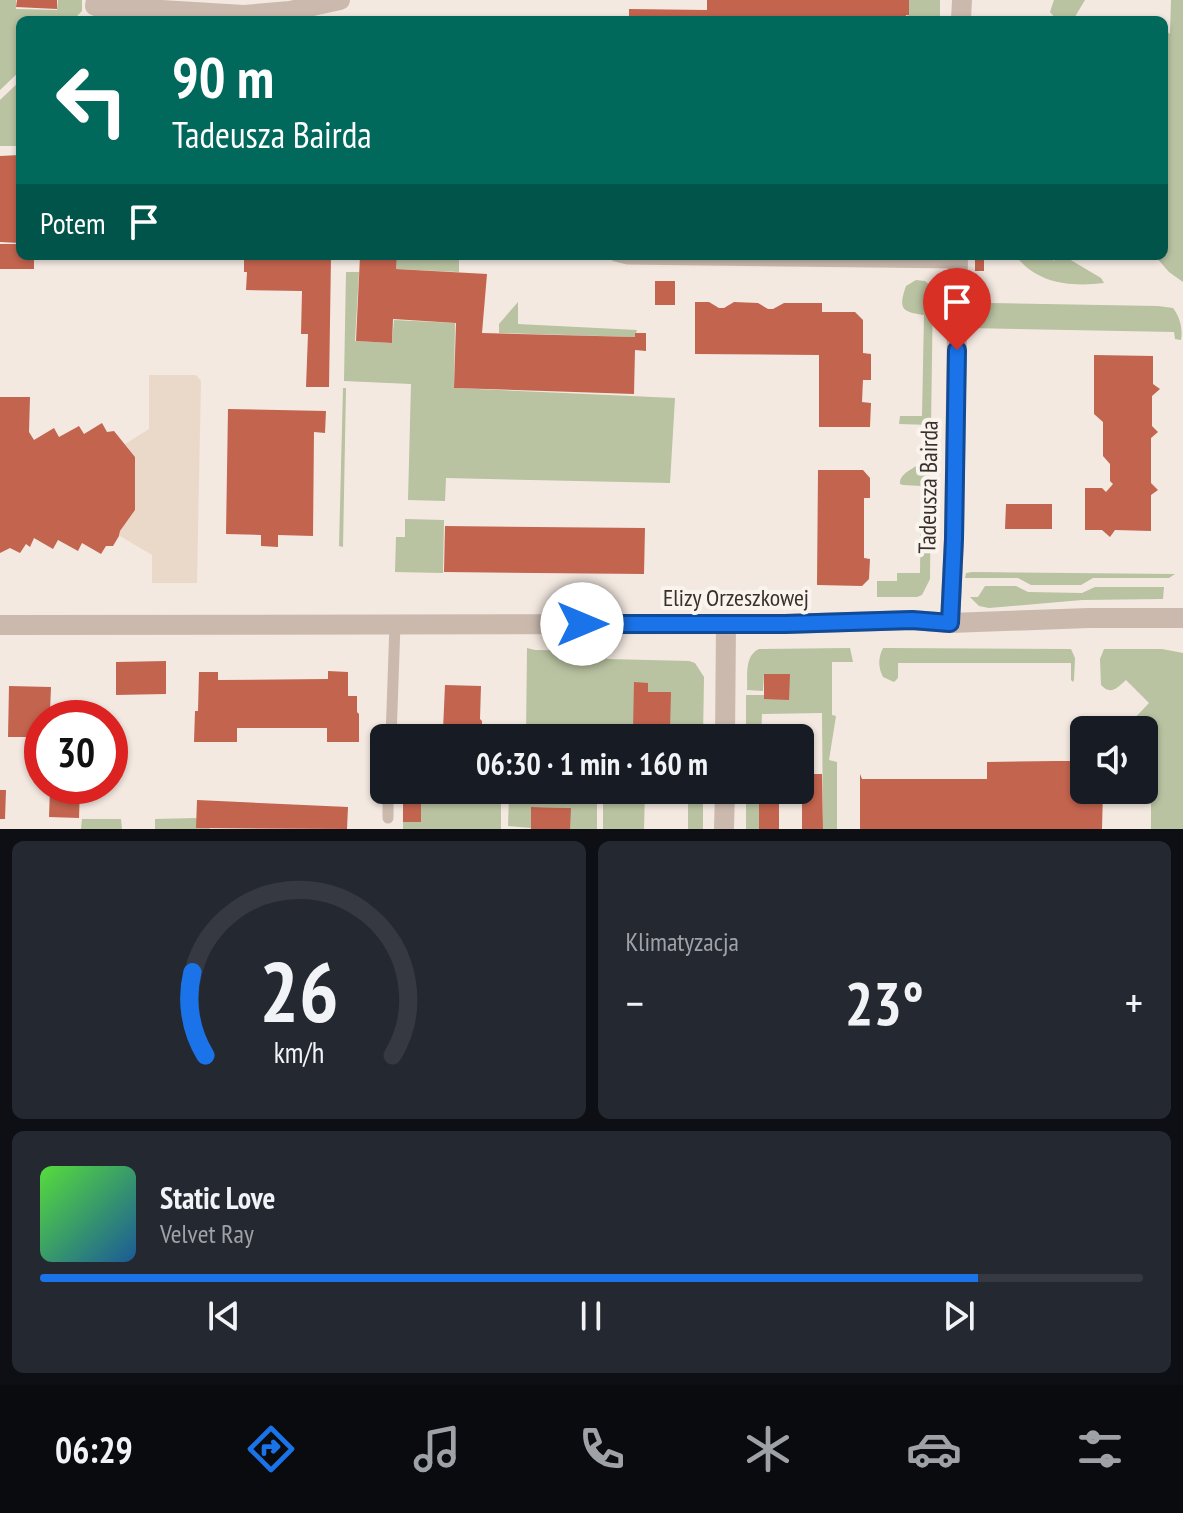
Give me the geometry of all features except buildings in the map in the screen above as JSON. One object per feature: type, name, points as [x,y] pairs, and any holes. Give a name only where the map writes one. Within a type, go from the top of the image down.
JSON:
[{"type":"street","points":[[96,0],[95,6],[244,15],[290,11],[340,0]]},
{"type":"street","name":"Tadeusza Bairda","points":[[950,623],[958,260]]},
{"type":"street","name":"Elizy Orzeszkowej","points":[[0,625],[785,624],[1183,618]]},
{"type":"street","points":[[725,724],[726,624]]},
{"type":"street","points":[[724,829],[725,804]]},
{"type":"lane","points":[[391,724],[395,624]]},
{"type":"lane","points":[[388,804],[388,818]]},
{"type":"green space","points":[[0,0],[16,0],[16,9],[57,10],[58,0],[82,0],[82,11],[77,16],[16,16],[16,75],[0,90]]},
{"type":"green space","points":[[909,0],[940,0],[940,16],[906,16],[909,15]]},
{"type":"green space","points":[[1054,0],[1085,0],[1075,16],[1054,16],[1050,12]]},
{"type":"green space","points":[[1171,0],[1183,0],[1183,282],[1158,260],[1168,260],[1168,32],[1170,34]]},
{"type":"green space","points":[[16,85],[16,146],[0,146],[0,100]]},
{"type":"green space","points":[[397,260],[459,260],[459,272],[396,269]]},
{"type":"green space","points":[[1020,260],[1071,260],[1101,278],[1104,283],[1056,282]]},
{"type":"green space","points":[[346,272],[359,272],[355,341],[392,343],[394,320],[455,323],[454,388],[675,398],[670,483],[446,478],[445,501],[408,500],[411,384],[344,381]]},
{"type":"green space","points":[[916,280],[925,281],[933,288],[931,425],[899,424],[900,416],[922,416],[924,315],[907,311],[902,304],[906,286]]},
{"type":"green space","points":[[518,302],[518,324],[637,330],[635,337],[499,333],[499,324]]},
{"type":"green space","points":[[990,303],[1173,308],[1180,323],[1181,340],[1175,339],[1174,332],[969,328],[976,312]]},
{"type":"green space","points":[[343,388],[346,388],[343,547],[339,546]]},
{"type":"green space","points":[[916,466],[926,466],[931,470],[930,579],[922,595],[917,597],[877,597],[877,581],[897,581],[897,573],[920,573],[921,486],[900,484],[903,476]]},
{"type":"green space","points":[[405,519],[444,520],[443,573],[395,572],[396,537],[405,537]]},
{"type":"green space","points":[[966,573],[1175,574],[1169,578],[1093,578],[1081,585],[1031,585],[1018,578],[965,578]]},
{"type":"green space","points":[[985,586],[1016,586],[1028,592],[1082,593],[1095,587],[1164,587],[1163,599],[1082,600],[989,608],[979,606],[970,597],[978,597]]},
{"type":"green space","points":[[527,648],[606,651],[607,659],[689,661],[695,663],[704,677],[703,724],[526,724]]},
{"type":"green space","points":[[850,648],[853,662],[832,662],[832,715],[836,716],[829,760],[837,762],[837,829],[823,829],[822,713],[762,714],[762,724],[746,724],[746,695],[789,699],[789,674],[764,674],[763,691],[747,690],[751,656],[759,649]]},
{"type":"green space","points":[[883,648],[1071,649],[1075,658],[1074,680],[1071,680],[1071,663],[898,663],[898,678],[894,682],[881,673],[879,662]]},
{"type":"green space","points":[[1104,649],[1162,649],[1183,653],[1183,829],[1151,829],[1151,804],[1158,804],[1158,716],[1137,716],[1149,703],[1126,680],[1111,690],[1101,685],[1100,659]]},
{"type":"green space","points":[[421,804],[501,804],[501,829],[403,829],[403,822],[421,822]]},
{"type":"green space","points":[[509,804],[597,804],[597,829],[570,829],[570,808],[532,807],[531,828],[508,826]]},
{"type":"green space","points":[[603,804],[645,804],[644,829],[603,829]]},
{"type":"green space","points":[[688,804],[703,804],[703,829],[688,829]]},
{"type":"green space","points":[[746,804],[759,804],[759,829],[746,829]]},
{"type":"green space","points":[[196,818],[210,829],[155,829],[155,819]]},
{"type":"green space","points":[[82,819],[121,819],[122,829],[81,829]]},
{"type":"shaded area","points":[[149,375],[196,375],[201,381],[197,583],[152,583],[152,555],[120,536],[120,531],[135,510],[135,457],[125,444],[149,429]]},
{"type":"route","points":[[582,624],[785,624],[912,620],[950,623],[957,350]]}]
